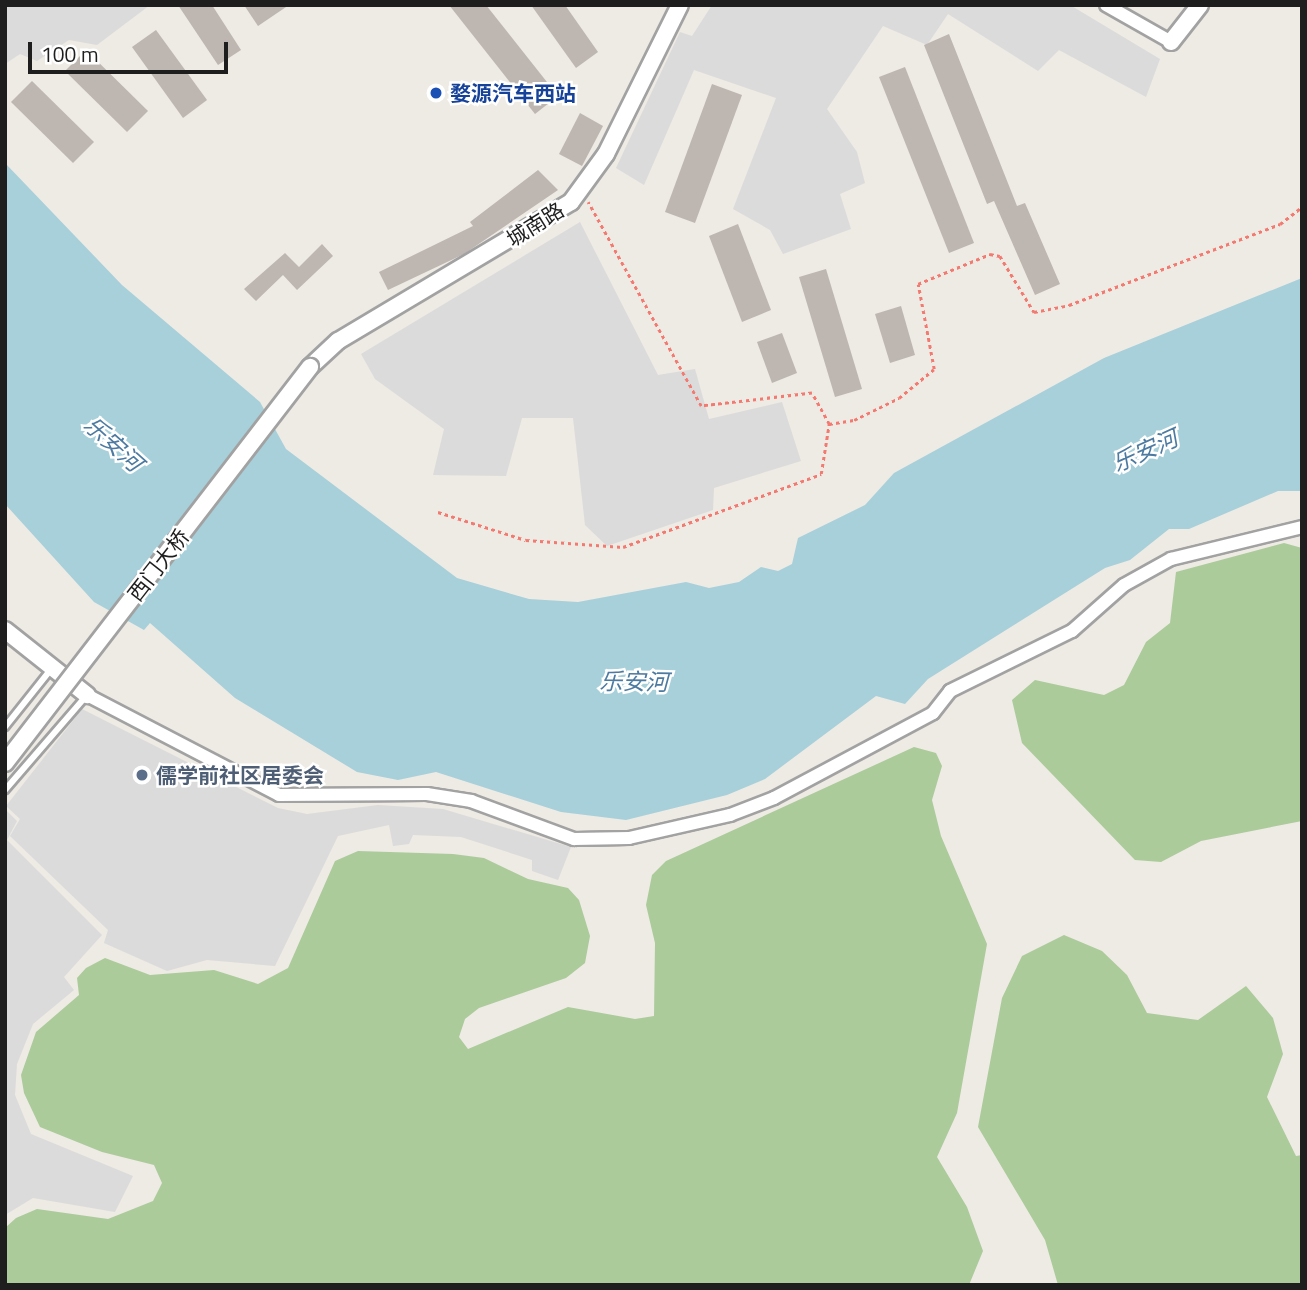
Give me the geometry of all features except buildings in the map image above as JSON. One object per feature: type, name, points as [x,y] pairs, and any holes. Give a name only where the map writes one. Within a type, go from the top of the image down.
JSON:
[{"type":"street","name":"城南路","points":[[310,367],[338,341],[545,220],[581,190],[680,5]]},
{"type":"street","points":[[1106,5],[1171,42],[1200,5]]},
{"type":"street","name":"西门大桥","points":[[5,763],[310,367]]},
{"type":"street","points":[[5,630],[87,695],[279,794],[427,794],[471,802],[574,839],[629,838],[730,815],[774,798],[933,713],[950,691],[1072,631],[1124,585],[1171,559],[1301,529]]},
{"type":"lane","points":[[5,727],[53,667]]},
{"type":"lane","points":[[5,790],[87,695]]},
{"type":"path","points":[[438,512],[526,540],[623,547],[812,482],[827,457],[829,424],[812,393],[701,406],[581,190]]},
{"type":"path","points":[[829,424],[854,420],[899,398],[934,369],[918,284],[990,254],[1000,256],[1034,312],[1069,305],[1279,224],[1302,207]]},
{"type":"shaded area","points":[[5,5],[150,5],[97,45],[69,40],[37,61],[20,54],[5,64]]},
{"type":"shaded area","points":[[712,5],[1070,5],[1160,59],[1146,97],[1059,50],[1038,71],[948,14],[927,45],[883,26],[827,109],[857,152],[865,183],[840,194],[851,229],[783,254],[770,230],[733,209],[776,98],[694,70],[644,185],[616,168],[680,32],[692,36]]},
{"type":"shaded area","points":[[580,222],[658,375],[695,369],[709,419],[782,402],[801,461],[714,488],[713,510],[607,546],[585,525],[573,418],[522,418],[506,476],[433,475],[444,429],[375,379],[361,354]]},
{"type":"shaded area","points":[[82,709],[278,808],[307,814],[378,805],[443,809],[571,847],[558,880],[532,871],[532,860],[461,837],[413,835],[409,844],[393,846],[389,825],[338,836],[275,966],[207,960],[167,971],[104,943],[108,930],[10,836],[20,819],[6,806]]},
{"type":"shaded area","points":[[5,809],[17,821],[7,840],[102,935],[64,977],[74,990],[33,1024],[17,1064],[15,1095],[31,1134],[133,1176],[115,1212],[33,1198],[5,1215]]},
{"type":"green space","points":[[1284,543],[1302,548],[1302,821],[1201,841],[1161,862],[1135,860],[1022,743],[1012,700],[1035,680],[1104,695],[1124,685],[1146,642],[1170,623],[1176,572]]},
{"type":"green space","points":[[914,747],[936,753],[942,766],[932,800],[941,836],[987,944],[957,1113],[937,1157],[967,1207],[983,1251],[969,1285],[5,1285],[5,1228],[16,1218],[37,1209],[108,1219],[153,1201],[162,1183],[154,1165],[102,1152],[40,1127],[24,1093],[21,1075],[36,1032],[79,995],[77,978],[86,968],[105,958],[150,975],[214,970],[258,984],[288,968],[335,861],[358,851],[453,854],[484,858],[528,879],[568,888],[579,900],[590,936],[585,963],[566,978],[479,1008],[465,1019],[459,1037],[468,1049],[568,1007],[635,1019],[654,1016],[655,943],[646,905],[652,875],[666,861]]},
{"type":"green space","points":[[1064,935],[1102,951],[1127,975],[1147,1013],[1198,1020],[1246,986],[1273,1018],[1283,1054],[1267,1097],[1296,1156],[1302,1155],[1302,1285],[1058,1285],[1045,1240],[978,1127],[1002,998],[1022,956]]},
{"type":"water","name":"乐安河","points":[[5,163],[122,285],[260,402],[286,449],[457,578],[529,599],[578,602],[686,582],[709,588],[739,582],[761,567],[778,571],[792,564],[798,538],[865,505],[894,473],[1104,358],[1302,278],[1302,491],[1278,491],[1189,529],[1169,529],[1130,560],[1105,568],[928,679],[905,704],[876,696],[765,779],[727,795],[626,820],[561,812],[436,772],[398,780],[357,772],[235,698],[150,623],[144,630],[94,602],[5,504]]},
{"type":"place","name":"婺源汽车西站","points":[[436,93]]},
{"type":"place","name":"儒学前社区居委会","points":[[142,775]]}]
